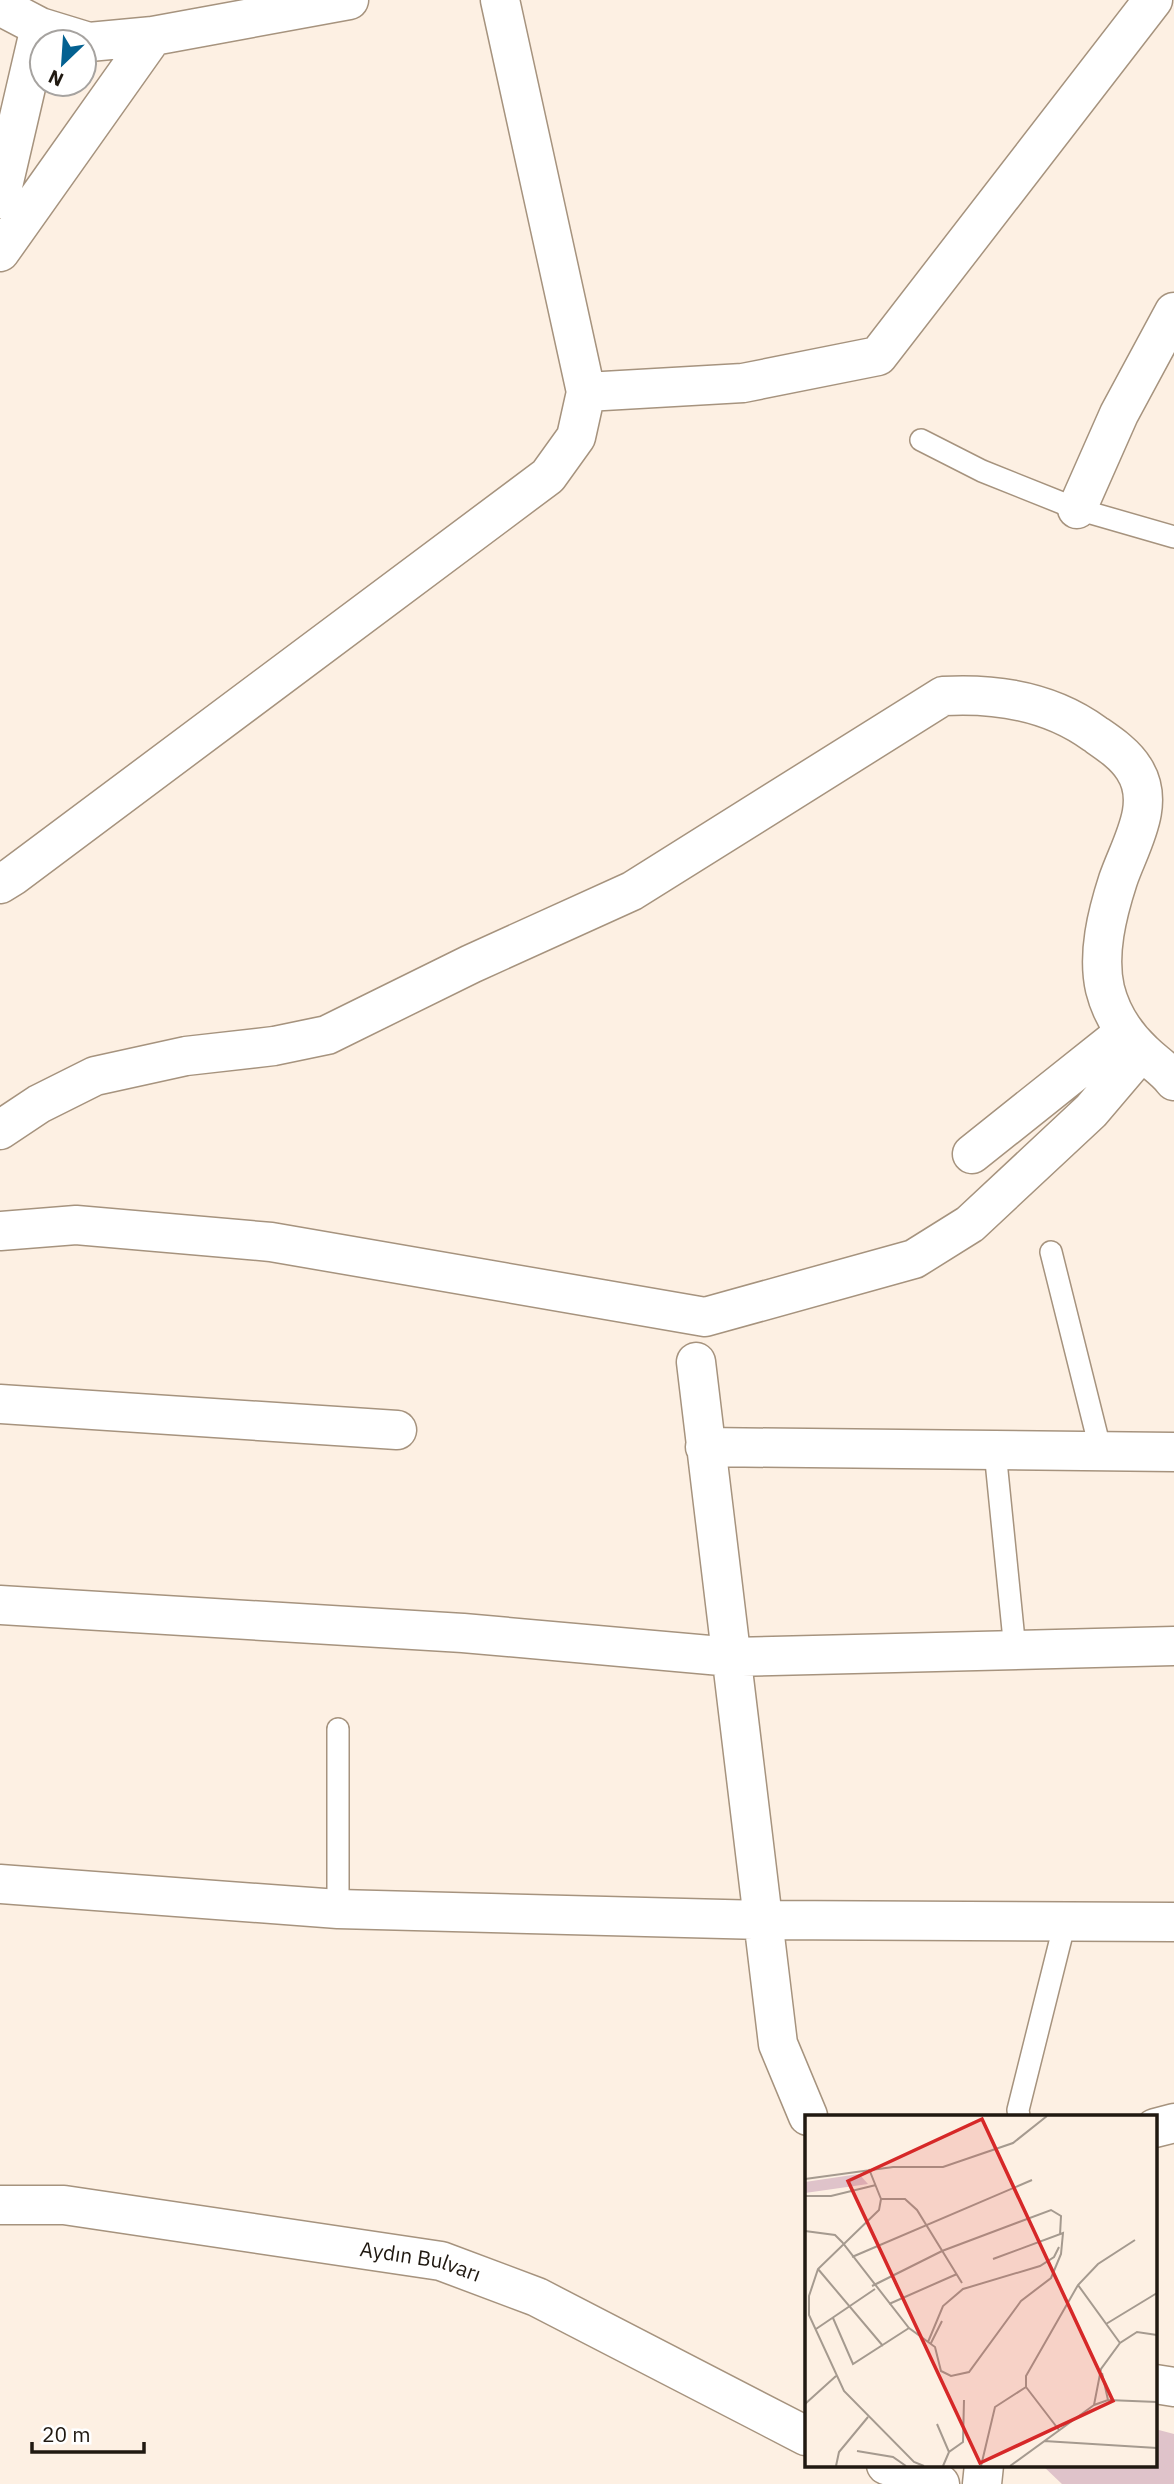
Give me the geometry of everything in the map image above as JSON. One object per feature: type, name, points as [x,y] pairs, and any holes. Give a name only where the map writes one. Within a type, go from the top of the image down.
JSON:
[{"type":"street","points":[[0,6],[40,27],[89,42],[153,37],[349,0]]},
{"type":"street","points":[[0,884],[548,476],[576,437],[586,392],[500,0]]},
{"type":"street","points":[[586,392],[743,383],[878,356],[1153,0]]},
{"type":"street","points":[[0,199],[40,27]]},
{"type":"street","points":[[0,252],[153,37]]},
{"type":"street","points":[[1077,509],[1119,414],[1174,312]]},
{"type":"street","points":[[0,1130],[39,1104],[95,1076],[186,1056],[274,1046],[327,1035],[471,964],[632,891],[943,696],[975,694],[1039,705],[1090,730],[1113,747],[1133,767],[1142,787],[1143,813],[1118,882],[1102,947],[1105,989],[1112,1010],[1133,1041],[1174,1081]]},
{"type":"street","points":[[972,1154],[1133,1041]]},
{"type":"street","points":[[0,1231],[76,1225],[271,1242],[705,1317],[915,1259],[970,1224],[1091,1111],[1133,1041]]},
{"type":"street","points":[[696,1362],[778,2044],[808,2115]]},
{"type":"street","points":[[0,1404],[397,1430]]},
{"type":"street","points":[[705,1447],[1174,1452]]},
{"type":"street","points":[[0,1605],[463,1633],[732,1657],[1174,1646]]},
{"type":"street","points":[[0,1884],[338,1909],[763,1920],[1174,1922]]},
{"type":"street","points":[[1156,2128],[1174,2123]]},
{"type":"street","name":"Aydın Bulvarı","points":[[0,2205],[64,2205],[441,2261],[537,2297],[805,2435]]},
{"type":"street","points":[[1156,2384],[1174,2387]]},
{"type":"street","points":[[889,2466],[940,2484]]},
{"type":"street","points":[[982,2484],[984,2466]]},
{"type":"lane","points":[[921,440],[982,471],[1077,509],[1174,537]]},
{"type":"lane","points":[[1051,1252],[1101,1452]]},
{"type":"lane","points":[[995,1451],[1015,1650]]},
{"type":"lane","points":[[338,1729],[338,1909]]},
{"type":"lane","points":[[1019,2115],[1065,1922]]},
{"type":"shaded area","points":[[1156,2429],[1174,2434],[1174,2484],[1062,2484],[1043,2466],[1156,2466]]}]
